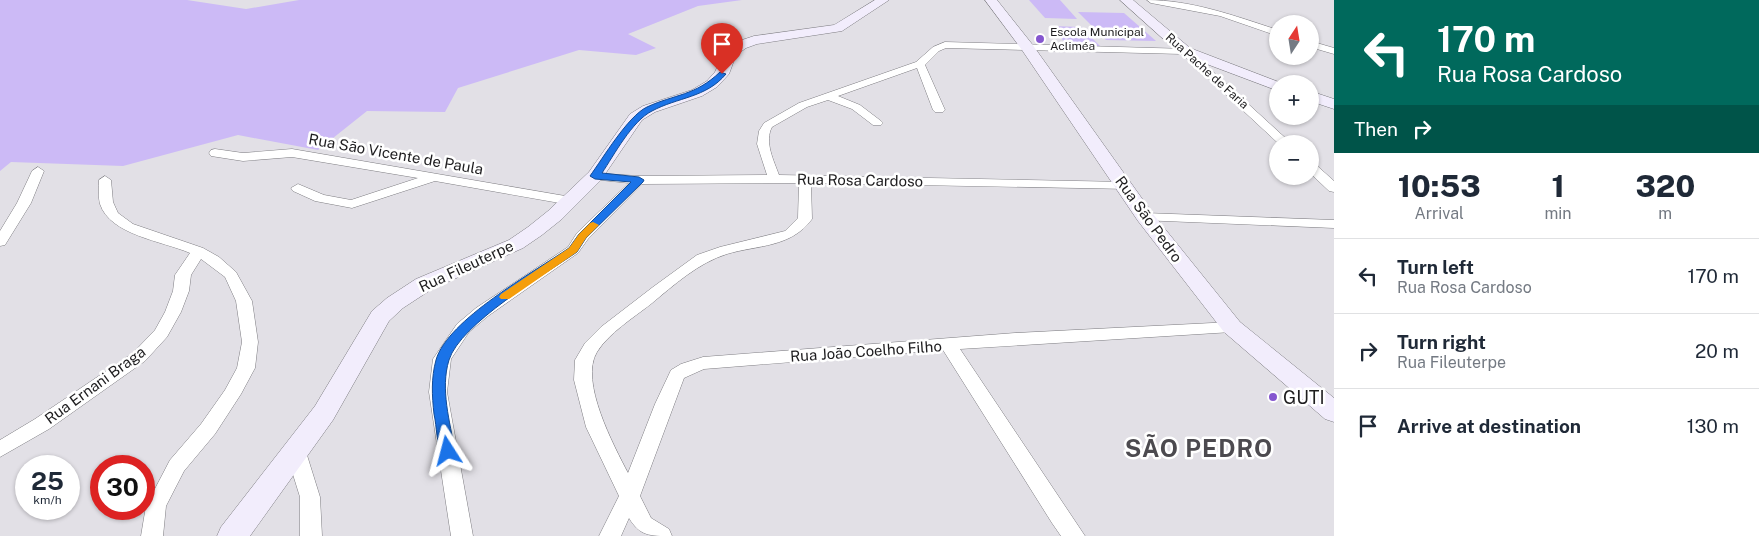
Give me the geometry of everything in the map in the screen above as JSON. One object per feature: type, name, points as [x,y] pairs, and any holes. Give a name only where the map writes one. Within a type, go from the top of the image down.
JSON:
[{"type":"street","name":"Rua Fileuterpe","points":[[232,536],[324,413],[380,316],[395,303],[424,284],[516,244],[555,216],[595,176],[636,118],[649,109],[697,93],[712,84],[722,74],[730,53],[741,45],[754,40],[837,28],[884,0]]},
{"type":"street","name":"Rua São Pedro","points":[[991,0],[1027,47],[1145,217],[1232,327],[1334,412]]},
{"type":"street","name":"Rua Pache de Faria","points":[[1126,0],[1185,51],[1276,135]]},
{"type":"street","points":[[1150,0],[1222,14],[1269,30]]},
{"type":"street","points":[[774,178],[763,140],[764,129],[768,125],[802,105],[920,64],[936,49],[945,45],[1185,51],[1269,83]]},
{"type":"street","points":[[1319,47],[1334,51]]},
{"type":"street","points":[[920,64],[939,110]]},
{"type":"street","points":[[827,96],[856,107],[877,123]]},
{"type":"street","points":[[1319,99],[1334,104]]},
{"type":"street","name":"Rua São Vicente de Paula","points":[[215,153],[243,157],[292,153],[571,200]]},
{"type":"street","points":[[0,242],[24,203],[38,171]]},
{"type":"street","points":[[1319,174],[1334,188]]},
{"type":"street","name":"Rua Rosa Cardoso","points":[[595,176],[639,180],[805,178],[1125,186]]},
{"type":"street","points":[[298,188],[320,198],[352,204],[434,177]]},
{"type":"street","points":[[661,536],[643,524],[595,426],[583,380],[584,360],[591,347],[658,290],[702,258],[725,250],[760,243],[790,234],[805,220],[805,178]]},
{"type":"street","points":[[105,180],[106,202],[112,216],[128,227],[176,242],[198,252],[214,260],[231,275],[244,302],[250,342],[246,368],[232,394],[208,429],[177,466],[156,506],[152,536]]},
{"type":"street","points":[[462,536],[438,392],[442,359],[463,328],[482,312],[573,250],[582,236],[639,180]]},
{"type":"street","points":[[1145,217],[1334,224]]},
{"type":"street","name":"Rua Ernani Braga","points":[[0,449],[42,424],[139,357],[162,333],[181,291],[183,275],[198,252]]},
{"type":"street","name":"Rua João Coelho Filho","points":[[610,536],[629,497],[664,404],[678,374],[687,368],[702,363],[949,346],[1015,339],[1232,327]]},
{"type":"street","points":[[949,346],[1074,536]]},
{"type":"street","points":[[296,452],[310,497],[311,536]]},
{"type":"shaded area","points":[[0,0],[187,0],[246,9],[299,0],[742,0],[698,6],[628,34],[656,48],[636,55],[579,50],[458,88],[445,112],[367,111],[318,150],[238,135],[123,166],[11,162],[0,171]]},
{"type":"shaded area","points":[[1029,0],[1060,0],[1077,19],[1045,18]]},
{"type":"shaded area","points":[[1078,12],[1124,13],[1156,41],[1106,40]]},
{"type":"shaded area","points":[[1051,26],[1081,27],[1100,46],[1067,45]]},
{"type":"slow traffic","points":[[505,297],[573,250],[582,236],[593,225]]},
{"type":"place","name":"Escola Municipal Acliméa","points":[[1040,39]]},
{"type":"place","name":"GUTI","points":[[1273,397]]},
{"type":"district","name":"SÃO PEDRO","points":[[1199,448]]},
{"type":"route","points":[[448,451],[438,392],[442,359],[453,341],[463,328],[482,312],[573,250],[582,236],[639,180],[595,176],[636,118],[649,109],[697,93],[712,84],[722,74]]}]
